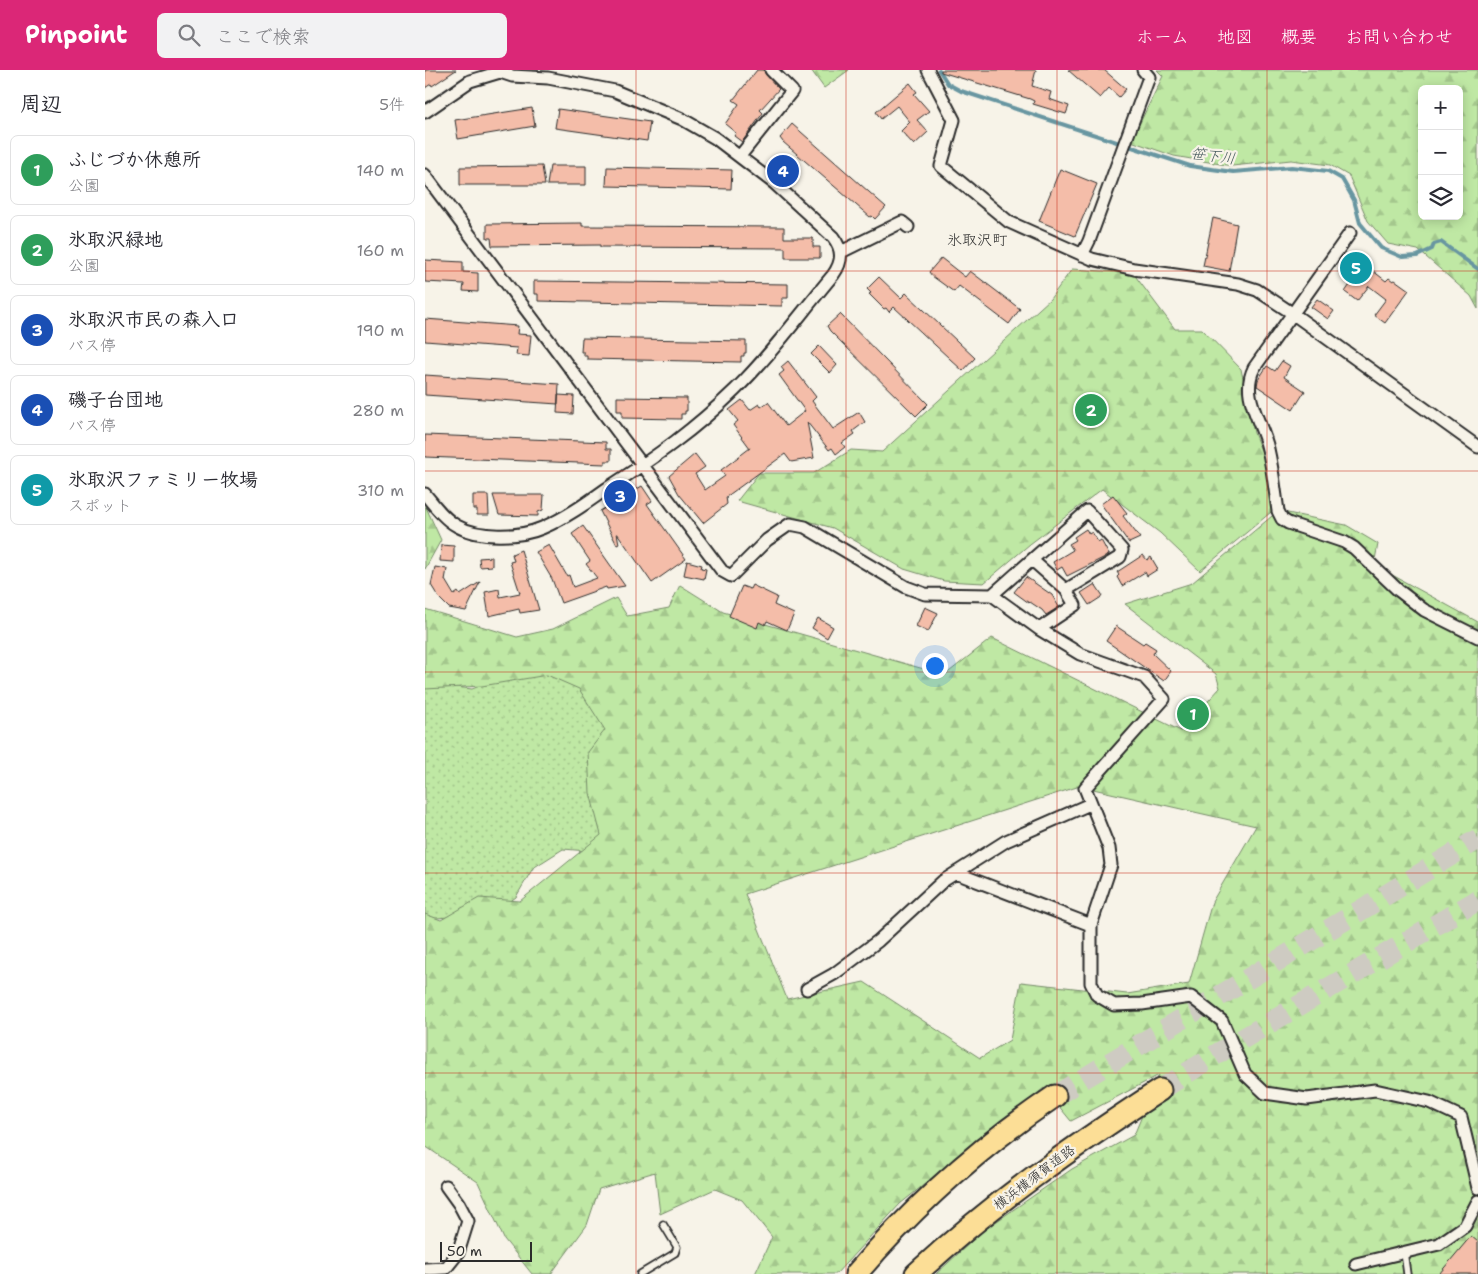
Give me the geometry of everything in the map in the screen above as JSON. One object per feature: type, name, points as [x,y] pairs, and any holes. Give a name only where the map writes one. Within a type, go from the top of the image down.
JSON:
[{"type":"highway","name":"横浜横須賀道路","points":[[916,1274],[955,1238],[1022,1185],[1087,1138],[1160,1090]]},
{"type":"highway","points":[[856,1274],[932,1194],[1002,1134],[1055,1096]]},
{"type":"street","points":[[740,156],[792,91],[771,70]]},
{"type":"street","points":[[928,70],[954,120],[941,166],[1009,222],[1092,259],[1134,269],[1239,284],[1257,290],[1292,313],[1478,447]]},
{"type":"street","points":[[1082,255],[1089,241],[1149,77],[1143,70]]},
{"type":"street","points":[[425,112],[472,75],[499,71],[512,76],[548,74],[615,91],[649,104],[698,128],[740,156],[833,237],[841,252],[839,266],[833,275],[737,389],[695,428],[570,514],[541,529],[520,534],[489,535],[457,527],[443,516],[425,494]]},
{"type":"street","points":[[425,175],[722,571],[731,576],[767,540],[790,524],[805,527],[827,538],[906,586],[925,594],[992,595],[1039,629],[1080,654],[1144,677],[1164,699],[1085,788],[1109,848],[1111,865],[1091,926],[1091,983],[1097,995],[1114,1005],[1142,1004],[1191,997],[1222,1021],[1245,1074],[1265,1093],[1307,1099],[1375,1090],[1429,1102],[1461,1117],[1478,1188]]},
{"type":"street","points":[[841,252],[902,222],[908,227]]},
{"type":"street","points":[[1350,233],[1292,313],[1254,368],[1249,379],[1248,387],[1268,448],[1278,512],[1282,519],[1299,528],[1344,542],[1354,548],[1398,590],[1424,610],[1478,637]]},
{"type":"street","points":[[992,595],[1087,511],[1123,550],[1120,557],[1066,590]]},
{"type":"street","points":[[1032,560],[1066,590],[1075,605],[1039,629]]},
{"type":"street","points":[[807,989],[834,974],[878,941],[943,881],[956,872],[1006,841],[1090,804]]},
{"type":"street","points":[[956,872],[1091,926]]},
{"type":"street","points":[[425,1269],[446,1268],[458,1253],[468,1221],[446,1186]]},
{"type":"street","points":[[1355,1264],[1439,1244],[1465,1226],[1478,1201]]},
{"type":"lane","points":[[640,1274],[675,1253],[677,1247],[663,1224]]},
{"type":"lane","points":[[1404,1252],[1407,1274]]},
{"type":"green space","points":[[811,70],[849,70],[824,88]]},
{"type":"green space","points":[[1157,70],[1478,70],[1478,309],[1471,296],[1418,250],[1388,244],[1368,221],[1349,176],[1330,165],[1291,160],[1232,166],[1174,156],[1131,141],[1163,76]]},
{"type":"green space","points":[[1072,269],[1133,273],[1175,329],[1202,329],[1241,369],[1254,433],[1282,503],[1200,571],[1160,533],[1102,489],[1030,544],[984,583],[944,581],[904,569],[833,528],[737,501],[759,473],[814,473],[851,450],[882,452],[1050,299]]},
{"type":"green space","points":[[425,505],[441,540],[425,569]]},
{"type":"green space","points":[[1278,511],[1346,525],[1378,544],[1374,565],[1478,622],[1478,1274],[936,1274],[984,1230],[1072,1169],[1134,1135],[1159,1075],[1071,1121],[1044,1088],[900,1204],[836,1274],[755,1274],[772,1237],[742,1200],[715,1189],[660,1214],[655,1172],[599,1189],[587,1225],[551,1274],[532,1274],[504,1239],[478,1182],[425,1146],[425,914],[441,920],[479,898],[520,901],[601,835],[590,793],[588,752],[605,730],[579,689],[547,675],[482,686],[425,689],[425,609],[517,637],[553,629],[616,598],[627,616],[669,608],[680,585],[723,612],[945,675],[992,638],[1181,731],[1220,688],[1216,674],[1125,604],[1192,583]],"holes":[[[1080,786],[1256,826],[1212,902],[1189,984],[1127,994],[1021,982],[1010,1040],[980,1058],[864,982],[787,999],[745,894]]]},
{"type":"green space","points":[[532,666],[607,691],[610,836],[588,851],[563,849],[533,868],[516,897],[488,918],[461,916],[425,919],[425,683],[472,689]]},
{"type":"green space","points":[[1186,699],[1209,719],[1200,730],[1177,710]]},
{"type":"building","points":[[425,70],[456,70],[432,86],[431,84],[425,88]]},
{"type":"building","points":[[757,70],[764,70],[766,75],[779,89],[760,110],[763,113],[742,142],[734,136],[736,133],[725,124],[739,104],[733,100]]},
{"type":"building","points":[[941,70],[1036,70],[1032,86],[1051,92],[1049,99],[1069,106],[1066,114],[1033,104],[1034,101],[1030,99],[941,72]]},
{"type":"building","points":[[1068,70],[1104,70],[1126,89],[1119,97],[1109,88],[1100,98]]},
{"type":"building","points":[[910,83],[917,92],[914,94],[929,111],[917,120],[928,132],[914,145],[901,131],[910,122],[897,106],[881,119],[876,112]]},
{"type":"building","points":[[532,108],[535,126],[458,139],[455,120]]},
{"type":"building","points":[[558,109],[650,122],[647,141],[555,128]]},
{"type":"building","points":[[792,124],[886,207],[875,219],[872,216],[870,217],[783,142],[780,138]]},
{"type":"building","points":[[542,166],[545,185],[460,185],[460,167]]},
{"type":"building","points":[[550,166],[586,166],[586,185],[547,185]]},
{"type":"building","points":[[607,167],[732,170],[731,189],[606,186]]},
{"type":"building","points":[[1060,169],[1097,184],[1075,236],[1039,221]]},
{"type":"building","points":[[1213,218],[1237,224],[1229,271],[1203,266]]},
{"type":"building","points":[[582,223],[582,226],[784,227],[784,238],[813,238],[813,247],[820,247],[820,258],[785,258],[785,248],[600,247],[600,245],[492,246],[491,238],[487,238],[487,224]]},
{"type":"building","points":[[1355,254],[1362,260],[1356,267],[1349,261]]},
{"type":"building","points":[[941,258],[965,277],[970,271],[1020,309],[1009,324],[959,286],[954,292],[932,276],[929,272]]},
{"type":"building","points":[[425,260],[463,262],[463,272],[478,273],[478,292],[463,291],[464,284],[425,282]]},
{"type":"building","points":[[1364,264],[1386,281],[1389,278],[1393,281],[1395,280],[1409,290],[1385,323],[1374,315],[1386,299],[1369,286],[1357,301],[1345,292]]},
{"type":"building","points":[[879,277],[901,298],[906,293],[975,358],[963,371],[894,307],[889,312],[869,294],[871,293],[867,289]]},
{"type":"building","points":[[534,281],[788,284],[788,298],[782,298],[782,306],[538,301],[538,294],[534,294]]},
{"type":"building","points":[[1317,299],[1334,311],[1328,319],[1311,307]]},
{"type":"building","points":[[840,314],[928,404],[916,416],[830,331],[827,326]]},
{"type":"building","points":[[425,319],[518,326],[517,334],[531,335],[529,356],[516,355],[517,348],[425,341]]},
{"type":"building","points":[[582,338],[746,341],[746,353],[744,353],[744,356],[741,356],[741,362],[587,359],[587,356],[584,356],[584,352],[581,352]]},
{"type":"building","points":[[819,346],[837,365],[830,373],[811,354]]},
{"type":"building","points":[[788,361],[816,397],[812,401],[833,429],[859,412],[865,422],[853,431],[855,434],[842,443],[845,447],[836,454],[832,448],[829,450],[807,422],[814,458],[791,462],[785,454],[726,497],[727,504],[703,523],[679,494],[669,476],[695,454],[705,467],[695,474],[705,490],[725,476],[721,470],[750,448],[733,425],[738,421],[729,410],[742,400],[750,410],[759,404],[761,407],[768,402],[786,426],[805,411],[779,375],[784,371],[781,367]]},
{"type":"building","points":[[1282,361],[1290,366],[1284,377],[1305,391],[1293,410],[1257,386],[1258,380],[1267,366],[1275,371]]},
{"type":"building","points":[[425,375],[559,384],[558,404],[425,395]]},
{"type":"building","points":[[558,395],[574,396],[573,414],[557,413]]},
{"type":"building","points":[[617,397],[687,398],[687,411],[685,411],[685,414],[681,414],[681,419],[622,418],[622,411],[617,411]]},
{"type":"building","points":[[425,435],[606,442],[606,449],[611,449],[611,461],[605,461],[605,464],[425,457]]},
{"type":"building","points":[[642,486],[652,501],[647,504],[686,559],[652,583],[617,533],[619,544],[617,545],[600,511]]},
{"type":"building","points":[[473,495],[488,495],[489,515],[477,515],[477,509],[473,509]]},
{"type":"building","points":[[493,495],[544,495],[543,510],[538,512],[538,516],[499,515]]},
{"type":"building","points":[[1113,495],[1127,513],[1123,516],[1140,538],[1129,543],[1101,504]]},
{"type":"building","points":[[583,526],[625,586],[607,589],[606,587],[561,603],[552,579],[536,552],[549,545],[567,576],[569,575],[573,587],[597,578],[586,564],[590,561],[572,534]]},
{"type":"building","points":[[1086,529],[1089,534],[1092,532],[1098,542],[1101,540],[1109,555],[1067,576],[1062,567],[1057,570],[1053,562],[1073,550],[1069,544],[1076,540],[1074,537]]},
{"type":"building","points":[[441,545],[454,546],[454,562],[440,561]]},
{"type":"building","points":[[521,550],[539,610],[520,613],[519,609],[489,616],[485,592],[499,589],[500,597],[520,593],[510,562],[514,561],[512,554]]},
{"type":"building","points":[[1143,555],[1147,560],[1151,557],[1158,569],[1147,576],[1145,572],[1122,586],[1117,577],[1119,575],[1117,572]]},
{"type":"building","points":[[492,557],[492,566],[480,567],[479,558]]},
{"type":"building","points":[[687,561],[702,565],[701,568],[706,569],[704,579],[684,575]]},
{"type":"building","points":[[435,567],[447,569],[445,580],[454,595],[458,592],[460,595],[480,582],[466,611],[449,608],[439,598],[431,585]]},
{"type":"building","points":[[1026,577],[1052,595],[1059,607],[1046,615],[1042,610],[1014,592]]},
{"type":"building","points":[[1095,584],[1103,596],[1089,605],[1081,593]]},
{"type":"building","points":[[752,585],[777,597],[774,605],[794,614],[787,630],[767,621],[765,625],[759,622],[757,628],[729,616],[742,586],[750,589]]},
{"type":"building","points":[[925,607],[938,613],[928,632],[916,626]]},
{"type":"building","points":[[818,618],[833,627],[827,638],[812,628]]},
{"type":"building","points":[[1116,626],[1143,644],[1145,642],[1156,649],[1153,654],[1171,671],[1164,681],[1106,641]]},
{"type":"building","points":[[1471,1236],[1478,1242],[1478,1274],[1439,1274]]},
{"type":"waterway","name":"笹下川","points":[[939,70],[948,84],[961,91],[1190,166],[1233,172],[1292,167],[1328,171],[1342,179],[1354,200],[1360,223],[1381,248],[1402,257],[1417,256],[1432,249],[1434,244],[1441,242],[1478,269]]},
{"type":"tunnel","points":[[1055,1096],[1478,839]]},
{"type":"tunnel","points":[[1160,1090],[1222,1051],[1478,900]]},
{"type":"place","name":"磯子台団地","points":[[783,171]]},
{"type":"place","name":"氷取沢ファミリー牧場","points":[[1356,268]]},
{"type":"place","name":"氷取沢緑地","points":[[1091,410]]},
{"type":"place","name":"氷取沢市民の森入口","points":[[620,496]]},
{"type":"place","name":"ふじづか休憩所","points":[[1193,714]]},
{"type":"district","name":"氷取沢町","points":[[977,240]]}]
